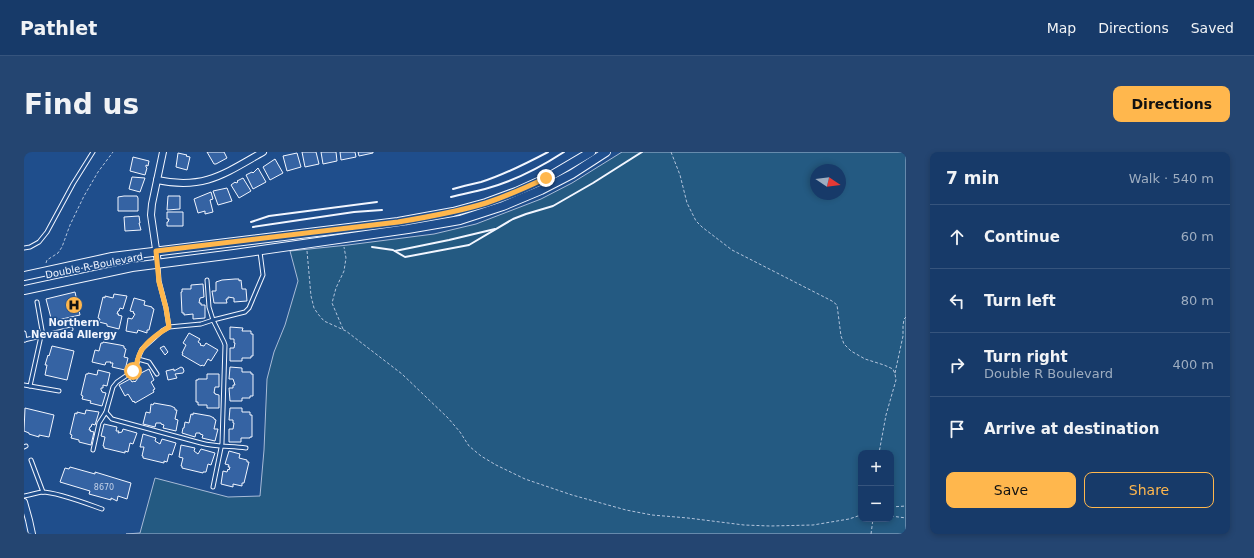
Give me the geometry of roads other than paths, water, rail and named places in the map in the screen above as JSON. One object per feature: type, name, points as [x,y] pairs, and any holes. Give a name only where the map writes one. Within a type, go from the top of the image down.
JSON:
[{"type":"main road","name":"Double R Boulevard","points":[[24,276],[112,257],[398,222],[453,212],[486,203],[516,192],[546,178],[591,152]]},
{"type":"main road","name":"Double R Boulevard","points":[[24,290],[121,269],[158,263],[429,226],[460,220],[503,206],[541,190],[572,174],[606,152]]},
{"type":"street","points":[[158,263],[151,215],[163,152]]},
{"type":"street","points":[[157,180],[181,183],[204,181],[227,172],[263,152]]},
{"type":"street","points":[[24,502],[32,534]]},
{"type":"lane","points":[[24,248],[30,247],[38,242],[47,232],[73,184],[93,152]]},
{"type":"lane","points":[[93,450],[99,423],[106,412],[112,387],[136,368],[140,352],[145,346],[162,331],[169,327],[201,324],[245,312],[249,308],[263,275],[260,250]]},
{"type":"lane","points":[[158,263],[160,287],[166,308],[169,327]]},
{"type":"lane","points":[[207,280],[209,307],[225,345],[222,446],[212,487]]},
{"type":"lane","points":[[30,386],[42,336],[37,302]]},
{"type":"lane","points":[[24,333],[25,340],[71,329]]},
{"type":"lane","points":[[138,359],[149,362],[157,374]]},
{"type":"lane","points":[[24,385],[59,391]]},
{"type":"lane","points":[[106,412],[110,418],[114,420],[200,443],[246,448]]},
{"type":"lane","points":[[31,460],[43,492]]},
{"type":"lane","points":[[24,496],[43,492],[102,509]]},
{"type":"place","name":"Northern Nevada Allergy","points":[[74,305]]}]
